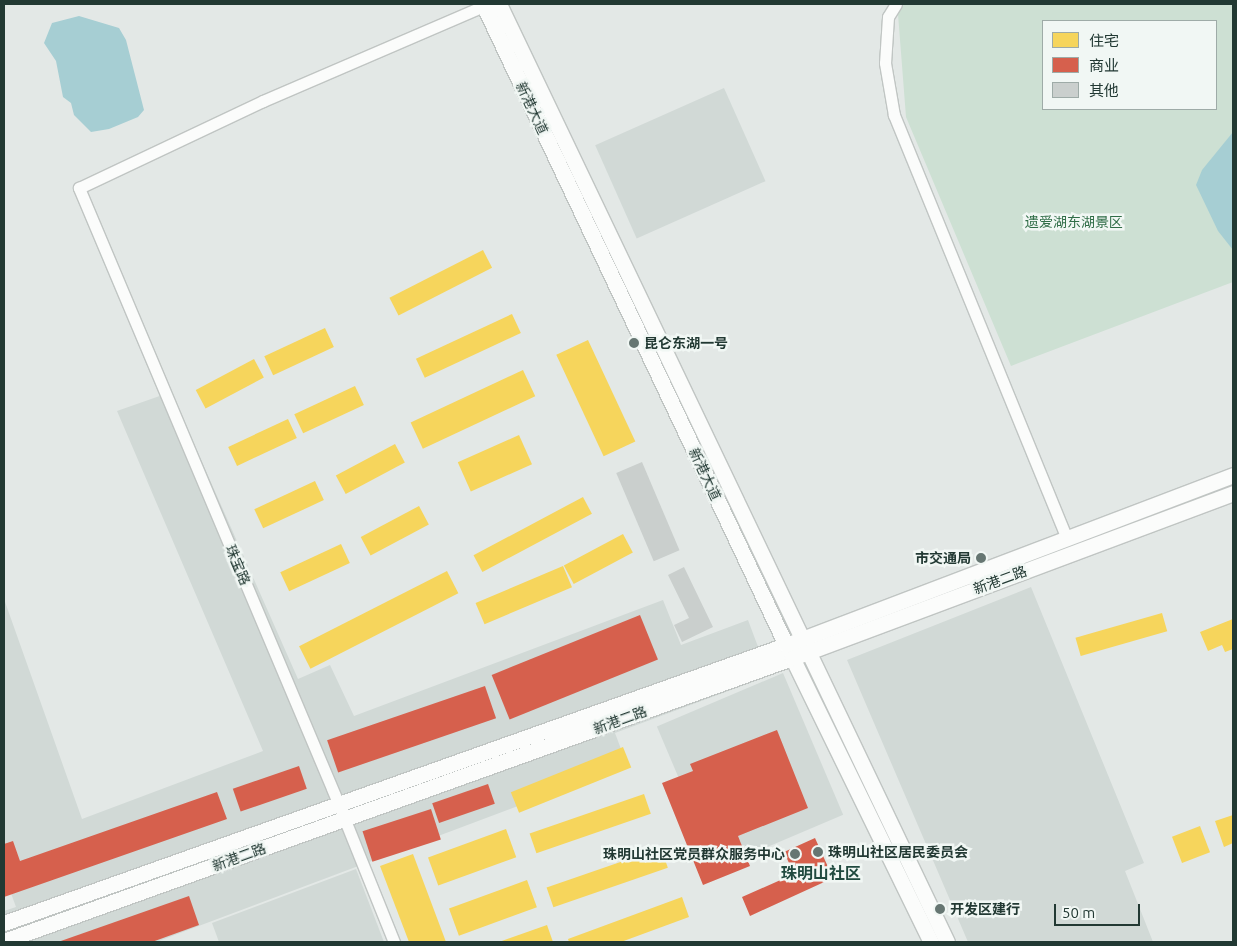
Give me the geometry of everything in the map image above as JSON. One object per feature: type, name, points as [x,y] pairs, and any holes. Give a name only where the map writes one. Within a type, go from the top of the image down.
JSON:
[{"type":"main road","name":"新港大道","points":[[485,4],[789,651],[931,942]]},
{"type":"main road","name":"新港大道","points":[[499,4],[947,942]]},
{"type":"main road","name":"新港二路","points":[[805,645],[1066,537],[1233,475]]},
{"type":"main road","name":"新港二路","points":[[4,941],[344,820],[805,645],[1233,493]]},
{"type":"main road","name":"新港二路","points":[[4,923],[789,651]]},
{"type":"street","name":"珠宝路","points":[[394,942],[344,820],[340,805],[79,188],[263,101],[485,4]]},
{"type":"street","points":[[896,4],[888,17],[886,63],[894,115],[1066,537]]},
{"type":"shaded area","points":[[724,88],[765,181],[637,239],[595,145]]},
{"type":"shaded area","points":[[171,392],[298,679],[330,665],[354,716],[663,600],[681,645],[748,620],[769,676],[615,733],[627,765],[156,942],[4,942],[4,911],[16,907],[4,874],[4,599],[82,819],[263,751],[117,411]]},
{"type":"shaded area","points":[[1031,587],[1144,863],[1125,871],[1153,942],[968,942],[847,660]]},
{"type":"shaded area","points":[[783,673],[843,815],[717,868],[657,727]]},
{"type":"shaded area","points":[[356,869],[384,942],[219,942],[212,923]]},
{"type":"green space","name":"遗爱湖东湖景区","points":[[904,4],[1233,4],[1233,282],[1011,366],[906,117],[898,14]]},
{"type":"water","points":[[79,16],[119,28],[126,40],[144,110],[138,117],[109,129],[91,132],[74,115],[71,103],[63,97],[56,61],[44,43],[52,23]]},
{"type":"water","points":[[1233,132],[1233,250],[1218,231],[1196,185],[1202,170]]},
{"type":"building: 住宅","points":[[483,250],[492,268],[399,315],[389,298]]},
{"type":"building: 住宅","points":[[512,314],[521,333],[425,378],[416,359]]},
{"type":"building: 住宅","points":[[325,328],[334,347],[273,375],[264,356]]},
{"type":"building: 住宅","points":[[588,340],[635,442],[604,456],[556,355]]},
{"type":"building: 住宅","points":[[254,359],[264,378],[206,409],[196,390]]},
{"type":"building: 住宅","points":[[523,370],[535,396],[423,449],[411,422]]},
{"type":"building: 住宅","points":[[355,386],[364,405],[303,433],[294,414]]},
{"type":"building: 住宅","points":[[288,419],[297,438],[237,466],[228,447]]},
{"type":"building: 住宅","points":[[519,435],[532,464],[471,491],[458,462]]},
{"type":"building: 住宅","points":[[395,444],[405,463],[346,494],[336,475]]},
{"type":"building: 住宅","points":[[315,481],[324,500],[263,528],[254,509]]},
{"type":"building: 住宅","points":[[583,497],[592,514],[482,572],[474,555]]},
{"type":"building: 住宅","points":[[419,506],[429,525],[371,556],[361,537]]},
{"type":"building: 住宅","points":[[623,534],[633,553],[574,584],[564,565]]},
{"type":"building: 住宅","points":[[341,544],[350,563],[289,591],[280,572]]},
{"type":"building: 住宅","points":[[563,566],[572,587],[485,624],[476,603]]},
{"type":"building: 住宅","points":[[447,571],[458,593],[310,669],[299,646]]},
{"type":"building: 住宅","points":[[1162,613],[1167,631],[1081,656],[1075,638]]},
{"type":"building: 住宅","points":[[1233,619],[1233,649],[1225,652],[1222,645],[1208,651],[1200,632]]},
{"type":"building: 住宅","points":[[623,747],[631,767],[519,813],[511,792]]},
{"type":"building: 住宅","points":[[644,794],[651,814],[536,853],[530,833]]},
{"type":"building: 住宅","points":[[1233,815],[1233,843],[1224,847],[1215,821]]},
{"type":"building: 住宅","points":[[1200,826],[1210,852],[1182,863],[1172,837]]},
{"type":"building: 住宅","points":[[506,829],[516,857],[438,886],[428,857]]},
{"type":"building: 住宅","points":[[661,848],[668,868],[553,907],[547,887]]},
{"type":"building: 住宅","points":[[413,854],[446,942],[409,942],[380,866]]},
{"type":"building: 住宅","points":[[527,880],[537,907],[459,936],[449,908]]},
{"type":"building: 住宅","points":[[682,897],[689,917],[621,942],[569,942],[568,939]]},
{"type":"building: 住宅","points":[[547,925],[553,942],[499,942]]},
{"type":"building: 商业","points":[[640,615],[658,660],[510,719],[492,675]]},
{"type":"building: 商业","points":[[485,686],[496,718],[338,773],[327,740]]},
{"type":"building: 商业","points":[[777,730],[808,808],[738,836],[750,866],[703,885],[662,783],[693,771],[690,764]]},
{"type":"building: 商业","points":[[299,766],[307,789],[241,811],[233,789]]},
{"type":"building: 商业","points":[[488,784],[495,804],[439,823],[432,803]]},
{"type":"building: 商业","points":[[217,792],[227,819],[4,897],[4,844],[13,841],[20,861]]},
{"type":"building: 商业","points":[[431,809],[441,839],[372,862],[363,831]]},
{"type":"building: 商业","points":[[815,838],[833,878],[750,916],[742,897],[794,874],[784,852]]},
{"type":"building: 商业","points":[[189,896],[199,925],[152,942],[58,942]]},
{"type":"building: 其他","points":[[642,462],[680,550],[654,561],[616,473]]},
{"type":"building: 其他","points":[[684,567],[713,627],[682,642],[674,625],[689,618],[668,575]]},
{"type":"place","name":"昆仑东湖一号","points":[[634,343]]},
{"type":"place","name":"市交通局","points":[[981,558]]},
{"type":"place","name":"珠明山社区居民委员会","points":[[818,852]]},
{"type":"place","name":"珠明山社区党员群众服务中心","points":[[795,854]]},
{"type":"place","name":"开发区建行","points":[[940,909]]},
{"type":"district","name":"珠明山社区","points":[[821,873]]}]
